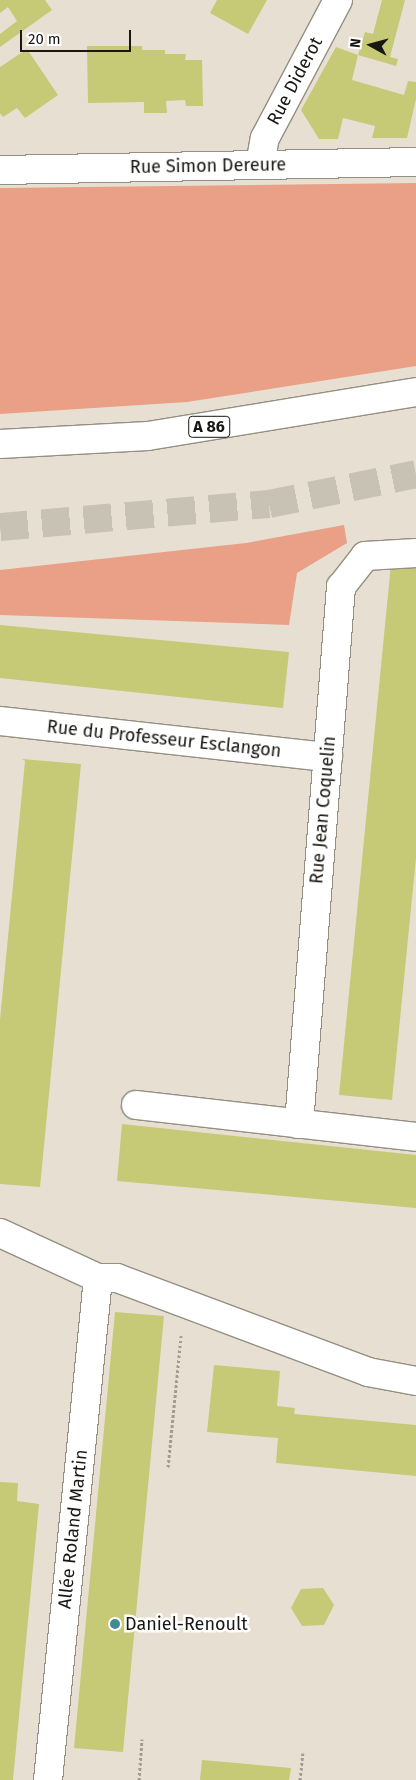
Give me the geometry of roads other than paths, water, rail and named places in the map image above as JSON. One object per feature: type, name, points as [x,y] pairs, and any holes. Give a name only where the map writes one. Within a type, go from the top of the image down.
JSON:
[{"type":"main road","name":"Rue Diderot","points":[[260,164],[266,138],[338,0]]},
{"type":"main road","name":"Rue Simon Dereure","points":[[0,170],[416,162]]},
{"type":"main road","name":"A 86","points":[[0,444],[148,436],[416,392]]},
{"type":"main road","name":"Rue Jean Coquelin","points":[[299,1124],[341,587],[365,556],[416,552]]},
{"type":"main road","name":"Rue du Professeur Esclangon","points":[[0,721],[328,756]]},
{"type":"main road","points":[[136,1105],[415,1137]]},
{"type":"main road","points":[[0,1233],[98,1278],[118,1278],[368,1372],[416,1381]]},
{"type":"main road","name":"Allée Roland Martin","points":[[48,1780],[98,1278]]},
{"type":"tunnel","points":[[0,527],[269,504],[416,474]]},
{"type":"place","name":"Daniel-Renoult","points":[[115,1624]]}]
